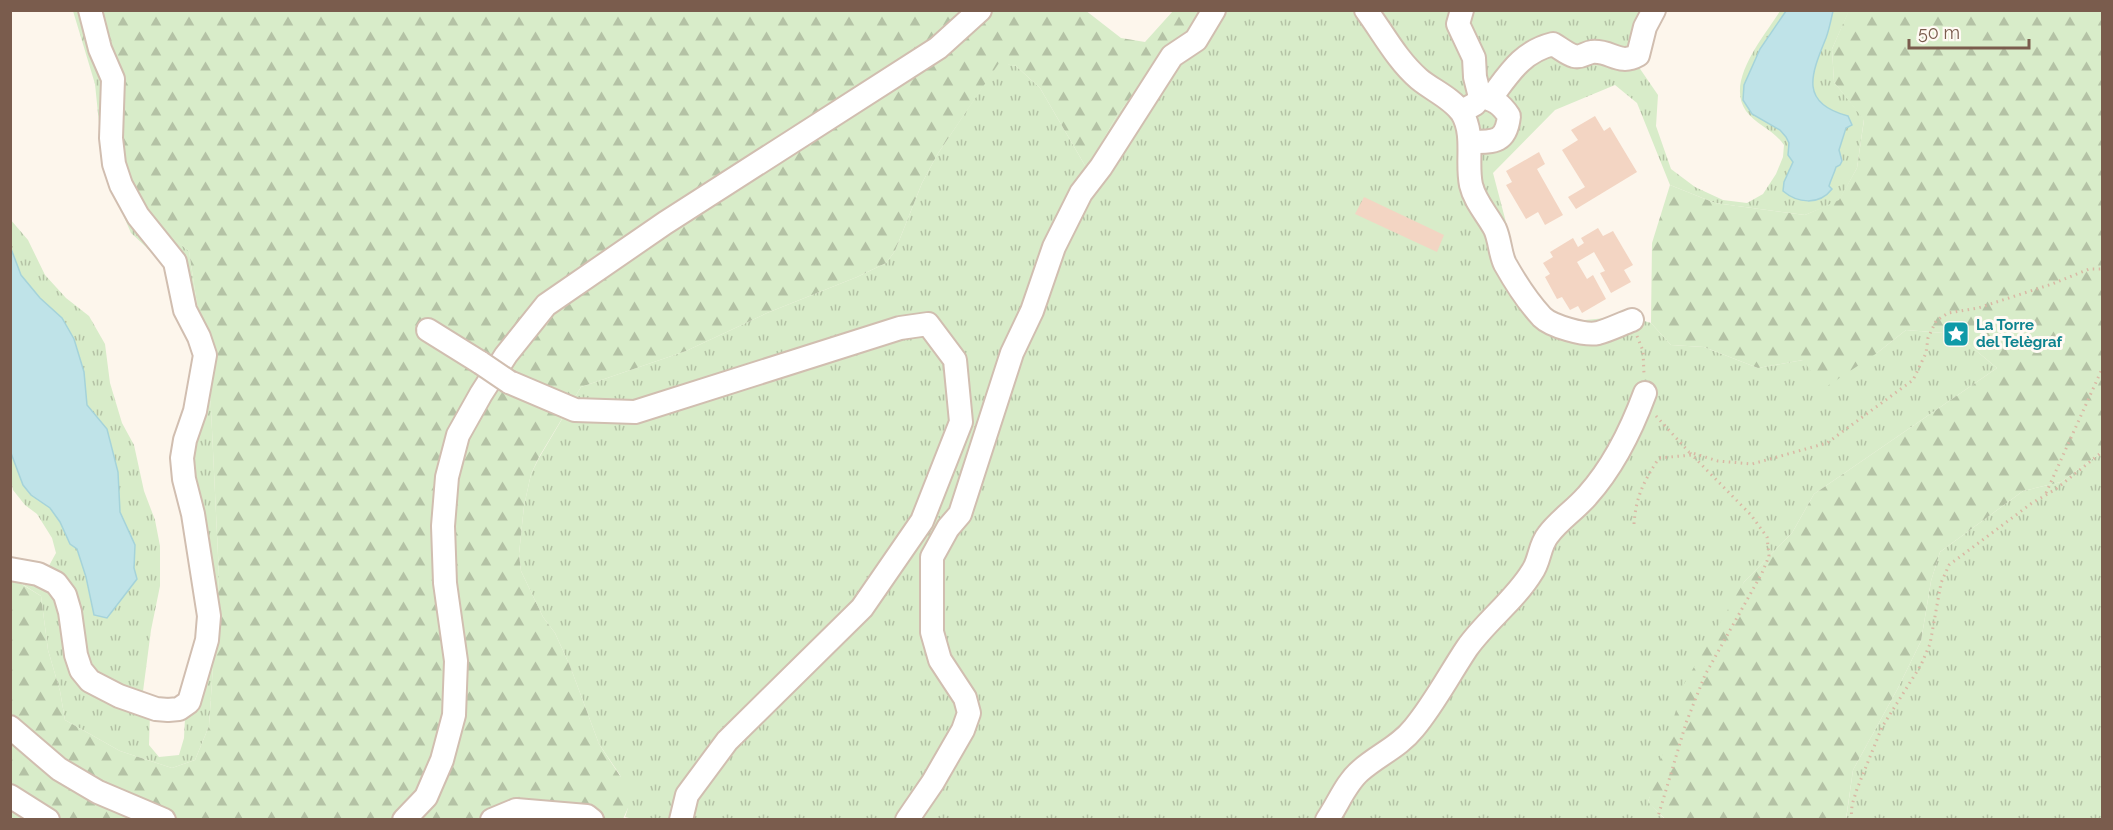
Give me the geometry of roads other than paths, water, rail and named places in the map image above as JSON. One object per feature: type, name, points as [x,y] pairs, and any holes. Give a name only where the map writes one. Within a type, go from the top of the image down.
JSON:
[{"type":"lane","points":[[10,569],[38,574],[56,583],[65,595],[70,612],[76,655],[81,670],[90,681],[118,696],[156,708],[179,709],[189,702],[207,640],[209,616],[194,514],[184,479],[182,458],[185,440],[195,411],[205,355],[199,337],[185,310],[175,262],[138,216],[114,164],[111,138],[113,79],[102,56],[90,10]]},
{"type":"lane","points":[[938,48],[965,10]]},
{"type":"lane","points":[[404,819],[426,797],[442,760],[454,715],[456,661],[445,583],[443,526],[447,477],[458,435],[506,355],[546,305],[665,222],[938,48],[980,10]]},
{"type":"lane","points":[[908,819],[933,782],[963,730],[969,713],[965,698],[940,660],[932,632],[932,557],[948,528],[960,514],[1012,353],[1032,311],[1054,247],[1081,193],[1101,167],[1172,56],[1196,40],[1214,10]]},
{"type":"lane","points":[[1366,10],[1395,52],[1419,79],[1443,95],[1461,112],[1470,142],[1468,166],[1472,187],[1482,212],[1494,229],[1504,262],[1543,318],[1572,331],[1596,333],[1632,320]]},
{"type":"lane","points":[[1462,10],[1458,24],[1474,58],[1475,76],[1485,98],[1501,104],[1509,116],[1508,130],[1498,140],[1470,142]]},
{"type":"lane","points":[[1461,112],[1485,98],[1520,61],[1538,48],[1553,44],[1571,56],[1581,57],[1593,52],[1630,60],[1638,55],[1645,27],[1654,10]]},
{"type":"lane","points":[[428,330],[509,382],[574,410],[635,412],[900,328],[928,324],[955,360],[961,422],[922,521],[862,608],[727,741],[687,795],[681,819]]},
{"type":"lane","points":[[1327,819],[1358,772],[1400,744],[1415,727],[1466,649],[1523,586],[1534,570],[1546,537],[1570,510],[1585,499],[1602,479],[1618,454],[1633,426],[1645,393]]},
{"type":"lane","points":[[10,727],[59,769],[98,792],[164,819]]},
{"type":"lane","points":[[10,796],[48,819]]},
{"type":"lane","points":[[492,819],[516,810],[587,816],[592,819]]},
{"type":"water","points":[[1786,11],[1833,11],[1816,64],[1813,86],[1822,104],[1848,116],[1852,125],[1846,128],[1839,150],[1842,161],[1836,167],[1830,183],[1829,186],[1832,189],[1821,198],[1808,201],[1795,198],[1783,191],[1784,182],[1793,162],[1788,155],[1789,143],[1786,137],[1780,130],[1752,114],[1743,100],[1744,85],[1760,49]]},
{"type":"water","points":[[10,246],[21,275],[40,298],[62,318],[74,339],[84,372],[87,405],[107,429],[118,472],[120,512],[135,545],[134,568],[137,579],[107,618],[94,615],[77,549],[70,544],[60,522],[50,508],[31,495],[23,485],[11,453]]},
{"type":"place","name":"La Torre del Telègraf","points":[[1956,334]]}]
